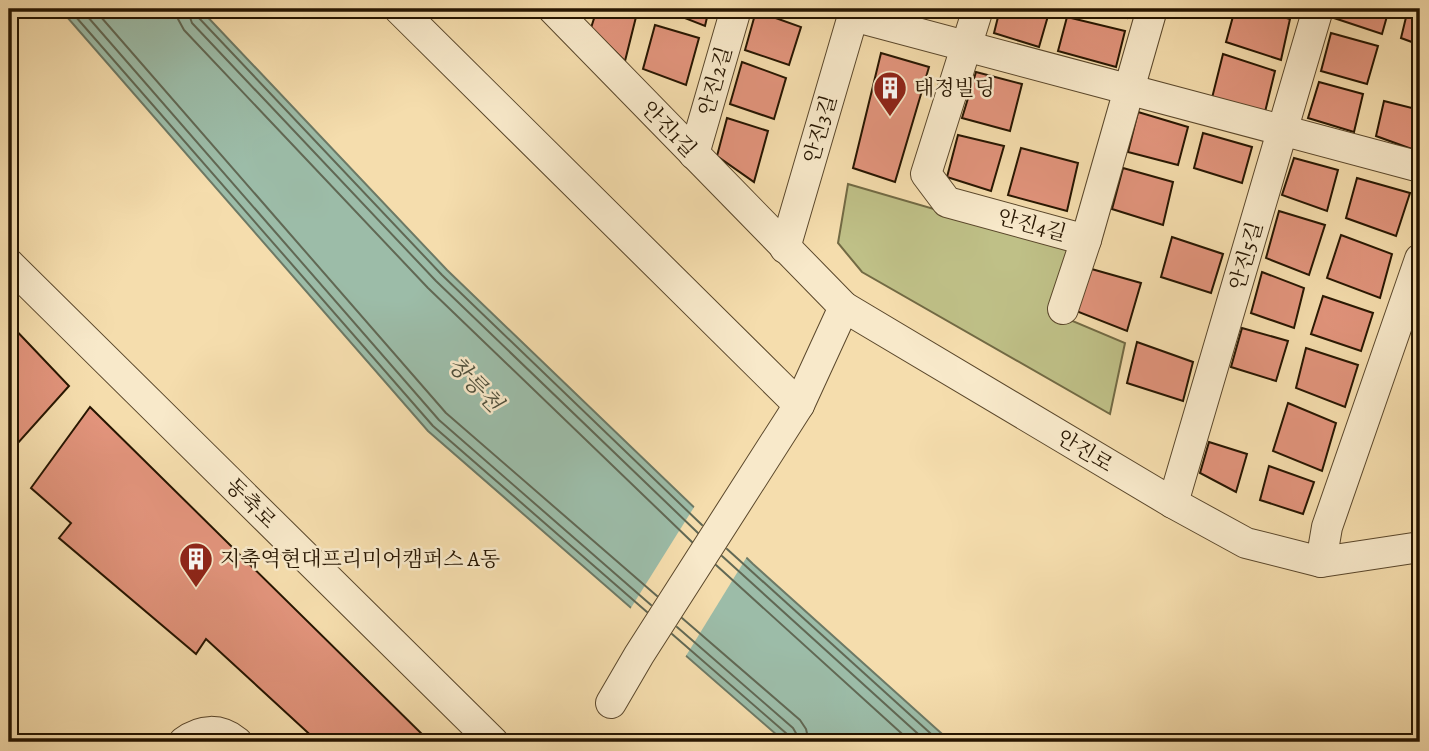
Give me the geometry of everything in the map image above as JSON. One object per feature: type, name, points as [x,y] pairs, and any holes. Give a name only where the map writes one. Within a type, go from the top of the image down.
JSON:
[{"type":"street","points":[[399,9],[799,405]]},
{"type":"street","name":"안진1길","points":[[553,9],[577,20],[694,154],[785,248]]},
{"type":"street","name":"안진2길","points":[[694,154],[737,9]]},
{"type":"street","name":"안진4길","points":[[978,9],[926,174],[947,202],[1086,240],[1152,9]]},
{"type":"street","name":"안진5길","points":[[1173,503],[1318,9]]},
{"type":"street","points":[[854,12],[967,46],[1420,167]]},
{"type":"street","name":"안진3길","points":[[785,248],[854,12]]},
{"type":"street","points":[[1063,309],[1086,240]]},
{"type":"street","name":"안진로","points":[[785,248],[844,307],[1246,544],[1321,562],[1420,547]]},
{"type":"street","points":[[1321,562],[1327,527],[1420,259]]},
{"type":"street","name":"동축로","points":[[9,264],[493,742]]},
{"type":"street","points":[[618,691],[799,405],[844,307]]},
{"type":"street","points":[[184,742],[195,734],[211,731],[231,737],[237,742]]},
{"type":"green space","points":[[848,184],[1068,248],[1051,312],[1125,343],[1110,414],[862,272],[838,243]]},
{"type":"water","name":"창릉천","points":[[60,9],[200,9],[447,270],[753,564],[951,742],[785,742],[428,431]]},
{"type":"pier","points":[[696,504],[748,555],[684,659],[629,611]]},
{"type":"building","points":[[597,9],[621,9],[636,17],[625,61],[591,28]]},
{"type":"building","points":[[662,9],[709,9],[705,26]]},
{"type":"building","points":[[1000,9],[1050,9],[1039,47],[994,33]]},
{"type":"building","points":[[1096,9],[1129,9],[1127,18]]},
{"type":"building","points":[[1235,9],[1255,9],[1290,19],[1281,60],[1226,42]]},
{"type":"building","points":[[1336,9],[1389,9],[1382,34],[1334,18]]},
{"type":"building","points":[[1408,9],[1420,9],[1420,45],[1401,38]]},
{"type":"building","points":[[756,11],[801,27],[789,65],[745,50]]},
{"type":"building","points":[[1067,17],[1125,31],[1116,67],[1058,51]]},
{"type":"building","points":[[655,25],[699,38],[686,85],[643,69]]},
{"type":"building","points":[[1331,33],[1378,46],[1367,84],[1321,71]]},
{"type":"building","name":"태정빌딩","points":[[881,53],[929,67],[895,182],[853,168]]},
{"type":"building","points":[[1223,54],[1275,71],[1265,112],[1212,98]]},
{"type":"building","points":[[742,62],[786,78],[774,119],[730,104]]},
{"type":"building","points":[[976,72],[1022,84],[1010,131],[962,118]]},
{"type":"building","points":[[1319,82],[1363,94],[1354,132],[1308,118]]},
{"type":"building","points":[[1384,101],[1420,110],[1420,152],[1376,136]]},
{"type":"building","points":[[1138,112],[1188,127],[1178,165],[1128,152]]},
{"type":"building","points":[[727,118],[768,131],[754,182],[717,156]]},
{"type":"building","points":[[1203,133],[1252,147],[1242,183],[1194,168]]},
{"type":"building","points":[[958,135],[1004,146],[991,191],[947,177]]},
{"type":"building","points":[[1021,148],[1078,163],[1067,211],[1008,195]]},
{"type":"building","points":[[1294,158],[1338,170],[1327,211],[1282,195]]},
{"type":"building","points":[[1123,168],[1173,182],[1163,225],[1112,209]]},
{"type":"building","points":[[1357,178],[1410,193],[1396,236],[1346,218]]},
{"type":"building","points":[[1279,211],[1325,225],[1309,275],[1266,258]]},
{"type":"building","points":[[1341,235],[1392,254],[1380,298],[1327,278]]},
{"type":"building","points":[[1172,237],[1223,254],[1211,293],[1161,277]]},
{"type":"building","points":[[1088,268],[1141,283],[1127,331],[1076,311]]},
{"type":"building","points":[[1262,272],[1304,288],[1294,328],[1251,313]]},
{"type":"building","points":[[1323,296],[1373,313],[1361,351],[1311,334]]},
{"type":"building","points":[[9,323],[69,386],[9,453]]},
{"type":"building","points":[[1242,328],[1288,341],[1276,381],[1231,367]]},
{"type":"building","points":[[1137,342],[1193,362],[1183,401],[1127,383]]},
{"type":"building","points":[[1306,348],[1358,365],[1345,407],[1296,388]]},
{"type":"building","points":[[1288,403],[1336,423],[1322,471],[1273,451]]},
{"type":"building","name":"지축역현대프리미어캠퍼스 A동","points":[[90,407],[429,741],[318,742],[206,639],[196,654],[59,538],[71,523],[31,488]]},
{"type":"building","points":[[1209,442],[1247,454],[1236,492],[1200,473]]},
{"type":"building","points":[[1269,466],[1314,482],[1303,514],[1260,500]]},
{"type":"place","name":"태정빌딩","points":[[890,118]]},
{"type":"place","name":"지축역현대프리미어캠퍼스 A동","points":[[196,589]]}]
